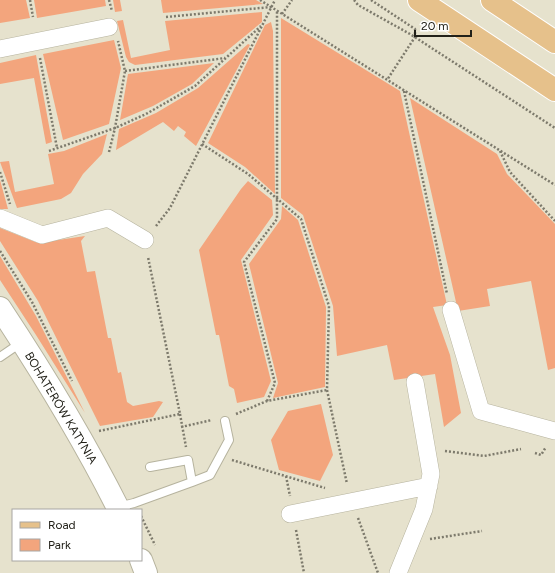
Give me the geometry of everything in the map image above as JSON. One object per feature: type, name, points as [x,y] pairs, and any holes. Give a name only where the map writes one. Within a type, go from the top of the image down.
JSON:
[{"type":"main road","points":[[419,0],[555,90]]},
{"type":"main road","points":[[492,0],[555,42]]},
{"type":"street","points":[[0,49],[113,27]]},
{"type":"street","points":[[6,214],[42,235],[108,218],[145,240]]},
{"type":"street","name":"BOHATERÓW KATYNIA","points":[[0,308],[22,341],[89,452],[118,509]]},
{"type":"street","points":[[451,310],[481,411],[555,431]]},
{"type":"street","points":[[398,573],[424,508],[431,474],[415,382]]},
{"type":"street","points":[[292,513],[429,486]]},
{"type":"street","points":[[141,561],[146,573]]},
{"type":"lane","points":[[0,357],[22,341]]},
{"type":"lane","points":[[118,509],[210,475],[230,440],[224,419]]},
{"type":"lane","points":[[150,467],[188,460],[192,482]]},
{"type":"path","points":[[30,0],[33,17]]},
{"type":"path","points":[[109,152],[115,128],[125,71],[113,27],[110,0]]},
{"type":"path","points":[[260,0],[555,186]]},
{"type":"path","points":[[188,460],[145,240],[170,208],[275,0]]},
{"type":"path","points":[[282,14],[292,0]]},
{"type":"path","points":[[354,0],[358,5],[415,37],[555,128]]},
{"type":"path","points":[[371,0],[415,29],[415,37],[387,80]]},
{"type":"path","points":[[166,17],[271,7]]},
{"type":"path","points":[[267,401],[274,383],[244,262],[277,219],[277,11]]},
{"type":"path","points":[[49,151],[115,128],[146,114],[195,86],[263,25]]},
{"type":"path","points":[[40,54],[57,148]]},
{"type":"path","points":[[125,71],[226,58]]},
{"type":"path","points":[[404,90],[451,310]]},
{"type":"path","points":[[202,144],[248,174],[301,219],[329,306],[328,390],[348,486]]},
{"type":"path","points":[[499,150],[510,172],[555,221]]},
{"type":"path","points":[[0,172],[6,214]]},
{"type":"path","points":[[0,251],[32,302],[74,384]]},
{"type":"path","points":[[181,427],[224,419],[267,401],[328,390]]},
{"type":"path","points":[[101,438],[98,431],[180,414]]},
{"type":"path","points":[[426,449],[484,456],[521,449]]},
{"type":"path","points":[[220,456],[332,490]]},
{"type":"path","points":[[286,476],[304,573]]},
{"type":"path","points":[[358,517],[378,573]]},
{"type":"path","points":[[410,542],[482,531]]},
{"type":"green space","points":[[0,0],[26,0],[30,18],[0,23]]},
{"type":"green space","points":[[34,0],[105,0],[106,6],[37,18]]},
{"type":"green space","points":[[113,0],[120,0],[122,11],[115,12]]},
{"type":"green space","points":[[161,0],[256,0],[263,4],[163,13]]},
{"type":"green space","points":[[262,12],[262,22],[223,54],[135,65],[129,62],[126,57],[117,21],[123,20],[131,58],[170,50],[165,21]]},
{"type":"green space","points":[[281,18],[400,91],[447,305],[433,307],[450,355],[461,413],[444,427],[435,374],[394,380],[387,345],[337,356],[333,306],[303,215],[281,198]]},
{"type":"green space","points":[[271,22],[273,31],[275,194],[245,167],[208,143],[265,25]]},
{"type":"green space","points":[[114,40],[121,68],[109,124],[63,140],[43,54]]},
{"type":"green space","points":[[248,44],[250,45],[196,146],[184,136],[186,132],[178,126],[174,131],[163,122],[116,150],[119,129],[156,113],[198,88]]},
{"type":"green space","points":[[36,55],[52,142],[46,144],[34,78],[0,84],[0,63]]},
{"type":"green space","points":[[214,63],[192,84],[153,106],[120,120],[128,74]]},
{"type":"green space","points":[[410,98],[497,154],[507,174],[555,224],[555,368],[548,370],[531,281],[487,289],[490,306],[458,311]]},
{"type":"green space","points":[[107,134],[102,154],[83,174],[71,193],[61,199],[17,208],[0,162],[9,161],[15,192],[54,184],[48,154],[64,151]]},
{"type":"green space","points":[[0,180],[8,209],[0,209]]},
{"type":"green space","points":[[248,181],[272,200],[273,215],[241,260],[271,381],[264,397],[237,403],[234,389],[229,386],[219,335],[216,335],[199,250]]},
{"type":"green space","points":[[282,206],[298,220],[326,307],[325,387],[273,398],[278,383],[249,264],[281,219]]},
{"type":"green space","points":[[0,228],[38,243],[85,236],[81,241],[87,272],[95,271],[108,338],[111,338],[118,373],[121,372],[127,402],[133,406],[159,401],[163,402],[153,417],[100,426],[38,301],[0,241]]},
{"type":"green space","points":[[0,256],[36,316],[85,413],[0,280]]},
{"type":"green space","points":[[321,404],[333,455],[320,481],[279,470],[271,440],[288,411]]}]
